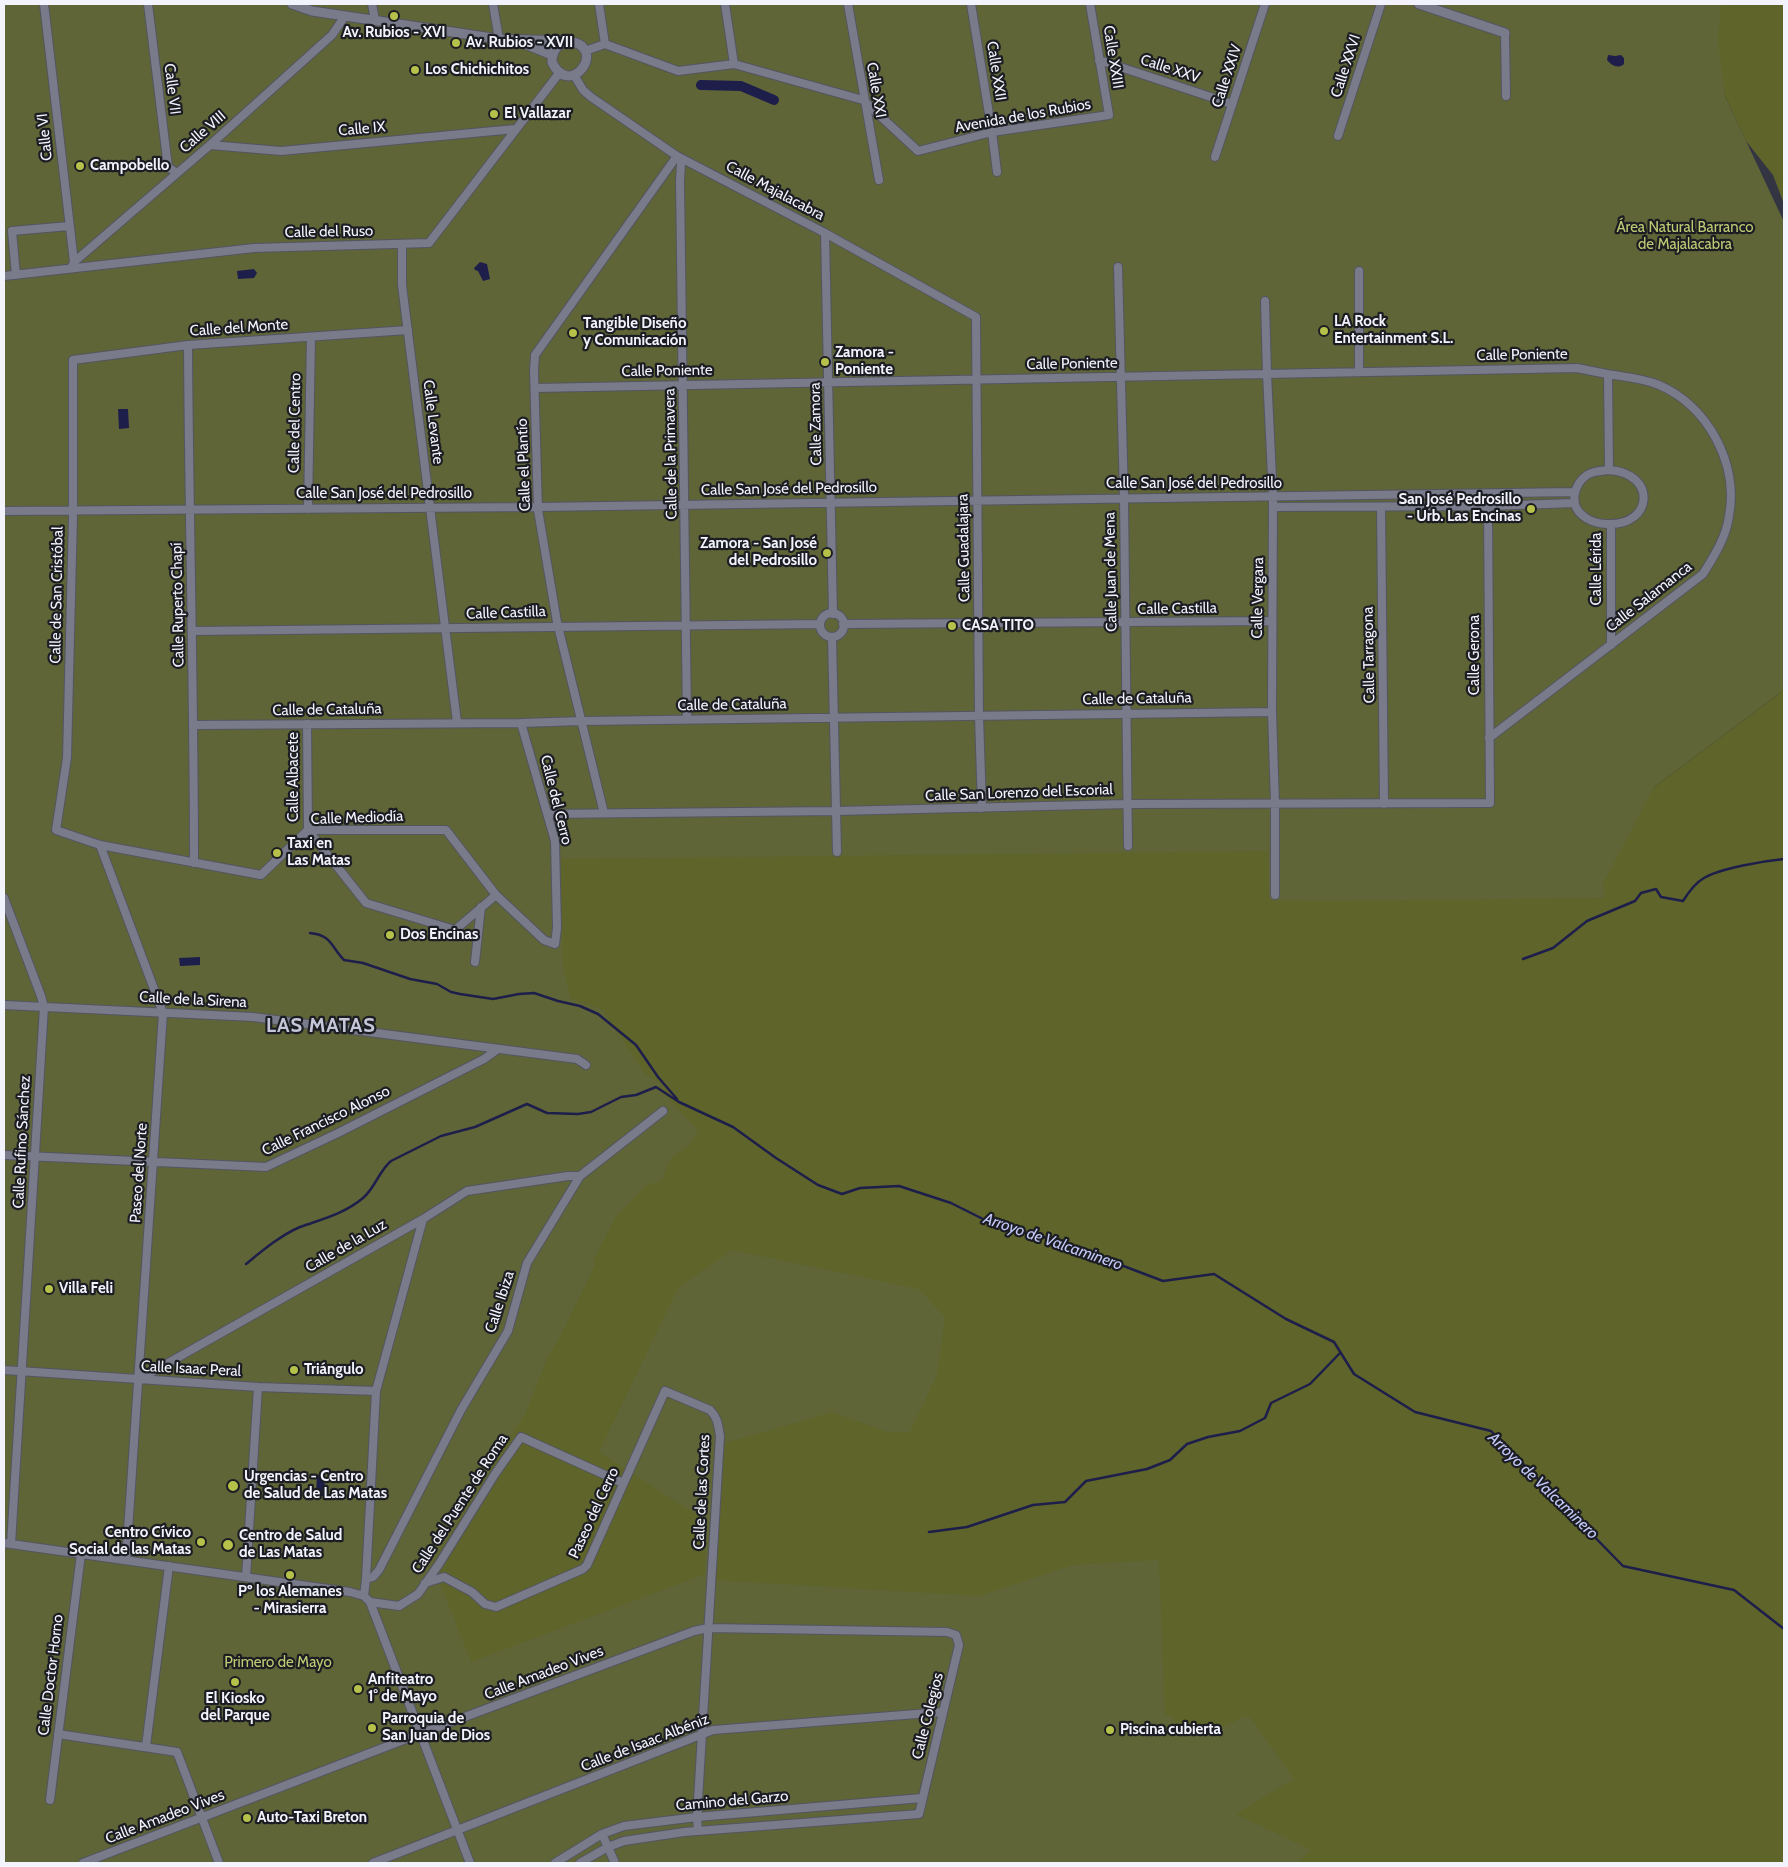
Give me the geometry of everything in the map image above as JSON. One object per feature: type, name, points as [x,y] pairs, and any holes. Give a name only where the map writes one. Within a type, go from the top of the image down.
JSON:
[{"type":"street","name":"Calle VI","points":[[44,4],[73,265]]},
{"type":"street","name":"Calle VII","points":[[148,4],[168,167],[177,173]]},
{"type":"street","points":[[292,4],[312,11],[499,39],[568,41],[575,42],[581,45],[587,58],[581,72],[574,75],[566,75],[560,72],[552,62],[552,55],[558,45],[568,41]]},
{"type":"street","points":[[372,4],[375,20]]},
{"type":"street","points":[[493,4],[499,39]]},
{"type":"street","points":[[585,51],[605,44],[599,4]]},
{"type":"street","points":[[725,4],[734,64]]},
{"type":"street","name":"Calle XXI","points":[[848,4],[879,180]]},
{"type":"street","name":"Calle XXII","points":[[971,4],[997,172]]},
{"type":"street","name":"Calle XXIII","points":[[1090,4],[1109,115]]},
{"type":"street","name":"Calle XXIV","points":[[1215,157],[1266,4]]},
{"type":"street","name":"Calle XXVI","points":[[1338,136],[1381,4]]},
{"type":"street","points":[[1419,4],[1505,33],[1506,96]]},
{"type":"street","name":"Calle VIII","points":[[73,265],[332,35],[345,16]]},
{"type":"street","points":[[515,40],[552,55]]},
{"type":"street","name":"Avenida de los Rubios","points":[[605,44],[678,71],[734,64],[864,100],[918,151],[992,132],[1109,115]]},
{"type":"street","name":"Calle XXV","points":[[1099,60],[1232,104]]},
{"type":"street","name":"Calle del Ruso","points":[[4,276],[73,265],[254,248],[429,243],[560,72]]},
{"type":"street","name":"Calle Majalacabra","points":[[574,75],[583,90],[591,97],[680,157],[825,233],[976,317]]},
{"type":"street","name":"Calle IX","points":[[210,145],[281,151],[515,129]]},
{"type":"street","name":"Calle de la Primavera","points":[[680,157],[687,719]]},
{"type":"street","name":"Calle el Plantío","points":[[604,812],[558,626],[537,507],[534,371],[536,355],[680,157]]},
{"type":"street","points":[[16,275],[12,231],[69,226]]},
{"type":"street","name":"Calle Zamora","points":[[825,233],[833,614]]},
{"type":"street","name":"Calle Levante","points":[[402,244],[402,285],[457,722]]},
{"type":"street","name":"Calle Juan de Mena","points":[[1118,267],[1124,498],[1128,846]]},
{"type":"street","points":[[1358,371],[1359,271]]},
{"type":"street","name":"Calle Vergara","points":[[1265,301],[1273,497],[1272,712],[1275,803],[1275,895]]},
{"type":"street","name":"Calle Guadalajara","points":[[976,317],[982,808]]},
{"type":"street","name":"Calle del Monte","points":[[73,360],[188,345],[408,330]]},
{"type":"street","name":"Calle del Centro","points":[[308,509],[311,337]]},
{"type":"street","name":"Calle Ruperto Chapí","points":[[188,345],[193,631],[194,864]]},
{"type":"street","name":"Calle de San Cristóbal","points":[[73,360],[73,511],[67,758],[56,830],[100,845]]},
{"type":"street","name":"Calle Poniente","points":[[535,388],[1577,368],[1608,374]]},
{"type":"street","points":[[1608,374],[1609,470]]},
{"type":"street","name":"Calle Salamanca","points":[[1489,738],[1702,574],[1720,547],[1729,516],[1731,490],[1726,464],[1717,439],[1702,417],[1682,399],[1660,386],[1634,377],[1608,374]]},
{"type":"street","points":[[1609,470],[1625,473],[1635,479],[1640,485],[1643,498],[1640,509],[1633,519],[1628,522],[1597,523],[1583,516],[1577,510],[1575,492],[1580,482],[1587,475],[1609,470]]},
{"type":"street","name":"Calle San José del Pedrosillo","points":[[4,511],[537,507],[1575,492]]},
{"type":"street","name":"Calle San José del Pedrosillo","points":[[1273,507],[1488,506],[1575,503]]},
{"type":"street","name":"Calle Gerona","points":[[1488,506],[1490,804]]},
{"type":"street","name":"Calle Tarragona","points":[[1381,507],[1384,804]]},
{"type":"street","name":"Calle Lérida","points":[[1611,524],[1611,645]]},
{"type":"street","points":[[833,614],[840,617],[844,624],[841,633],[832,637],[823,634],[820,624],[824,616],[833,614]]},
{"type":"street","name":"Calle Castilla","points":[[844,624],[1272,622]]},
{"type":"street","name":"Calle Castilla","points":[[193,631],[820,624]]},
{"type":"street","points":[[832,637],[837,852]]},
{"type":"street","name":"Calle de Cataluña","points":[[193,725],[521,723],[687,719],[1272,712]]},
{"type":"street","name":"Calle del Cerro","points":[[521,723],[555,841],[557,928],[555,944]]},
{"type":"street","name":"Calle Albacete","points":[[307,724],[308,830]]},
{"type":"street","name":"Calle San Lorenzo del Escorial","points":[[548,814],[836,811],[1128,804],[1490,804]]},
{"type":"street","points":[[308,830],[366,903],[454,930],[496,895]]},
{"type":"street","name":"Calle Mediodía","points":[[100,845],[261,875],[308,830],[446,830],[496,895],[544,940],[555,944]]},
{"type":"street","name":"Paseo del Norte","points":[[100,845],[163,1013],[126,1560]]},
{"type":"street","name":"Calle Rufino Sánchez","points":[[4,898],[44,1007],[21,1371],[7,1544]]},
{"type":"street","points":[[475,962],[481,907]]},
{"type":"street","name":"Calle de la Sirena","points":[[4,1005],[253,1017],[577,1059],[586,1065]]},
{"type":"street","name":"Calle Francisco Alonso","points":[[4,1155],[34,1158],[266,1167],[338,1133],[490,1056],[498,1049]]},
{"type":"street","name":"Calle Ibiza","points":[[366,1579],[372,1577],[379,1570],[461,1410],[508,1331],[527,1263],[580,1176],[663,1111]]},
{"type":"street","name":"Calle de la Luz","points":[[138,1380],[467,1191],[568,1176],[580,1176]]},
{"type":"street","points":[[364,1596],[376,1391],[423,1218]]},
{"type":"street","name":"Calle Isaac Peral","points":[[4,1370],[258,1387],[376,1391]]},
{"type":"street","points":[[246,1577],[258,1387]]},
{"type":"street","name":"Paseo del Cerro","points":[[425,1583],[444,1577],[472,1592],[485,1604],[496,1607],[583,1569],[587,1565],[665,1391]]},
{"type":"street","name":"Calle de las Cortes","points":[[665,1391],[710,1410],[718,1419],[720,1436],[697,1817],[698,1831]]},
{"type":"street","name":"Calle del Puente de Roma","points":[[370,1602],[399,1606],[418,1594],[440,1564],[495,1474],[521,1437],[623,1483]]},
{"type":"street","points":[[7,1544],[350,1592],[364,1596],[370,1602],[470,1863]]},
{"type":"street","name":"Calle Doctor Horno","points":[[50,1800],[80,1554]]},
{"type":"street","points":[[146,1746],[169,1566]]},
{"type":"street","name":"Calle Amadeo Vives","points":[[83,1863],[694,1631],[708,1628],[947,1632]]},
{"type":"street","name":"Calle Colegios","points":[[919,1814],[959,1645],[956,1635],[947,1632]]},
{"type":"street","name":"Calle de Isaac Albéniz","points":[[373,1863],[713,1730],[942,1712]]},
{"type":"street","points":[[58,1734],[177,1752],[220,1863]]},
{"type":"street","name":"Camino del Garzo","points":[[555,1863],[602,1834],[624,1826],[697,1817],[922,1798]]},
{"type":"street","name":"Camino del Garzo","points":[[580,1863],[608,1846],[624,1841],[698,1831],[919,1814]]},
{"type":"street","points":[[602,1834],[615,1863]]},
{"type":"green space","points":[[4,4],[1721,4],[1725,96],[1784,222],[1784,690],[1654,787],[1610,917],[1784,1863],[4,1863]]},
{"type":"green space","points":[[1721,4],[1784,4],[1784,204],[1773,175],[1746,141],[1725,96],[1718,40]]},
{"type":"green space","points":[[1784,690],[1784,1863],[1297,1863],[1311,1850],[1236,1814],[1294,1779],[1251,1718],[1245,1716],[1226,1726],[1178,1727],[1171,1715],[1165,1716],[1159,1560],[1073,1565],[979,1596],[714,1580],[722,1444],[832,1412],[887,1432],[910,1432],[937,1375],[945,1317],[919,1289],[732,1250],[678,1288],[599,1452],[706,1521],[705,1574],[471,1662],[432,1563],[526,1412],[547,1359],[560,1337],[596,1263],[593,1261],[615,1218],[646,1185],[661,1181],[671,1158],[690,1145],[698,1130],[658,1088],[662,1085],[645,1074],[602,1009],[570,998],[563,965],[561,859],[1268,851],[1269,900],[1605,898],[1603,884],[1654,787]]},
{"type":"shaded area","points":[[1608,55],[1621,55],[1624,58],[1624,64],[1617,67],[1613,65],[1607,60]]},
{"type":"shaded area","points":[[480,262],[487,264],[490,279],[483,281],[478,271],[475,270],[474,268]]},
{"type":"shaded area","points":[[254,269],[257,273],[254,278],[238,279],[237,271]]},
{"type":"shaded area","points":[[118,409],[128,409],[129,428],[119,429]]},
{"type":"shaded area","points":[[200,957],[200,965],[180,966],[179,958]]},
{"type":"shaded area","points":[[317,1475],[325,1476],[324,1496],[321,1496],[321,1498],[316,1495]]},
{"type":"waterway","points":[[701,85],[741,86],[774,100]]},
{"type":"waterway","points":[[1523,959],[1553,948],[1587,921],[1635,901],[1641,893],[1656,889],[1661,897],[1683,901],[1698,883],[1711,874],[1765,861],[1784,859]]},
{"type":"waterway","points":[[310,933],[327,939],[344,960],[363,963],[410,979],[437,984],[451,992],[493,999],[534,993],[580,1006],[598,1014],[636,1045],[658,1077],[677,1099]]},
{"type":"waterway","name":"Arroyo de Valcaminero","points":[[246,1264],[293,1230],[333,1216],[356,1204],[367,1194],[391,1161],[441,1136],[475,1127],[527,1104],[547,1113],[578,1114],[591,1112],[621,1097],[636,1095],[656,1087],[679,1102],[733,1127],[818,1185],[842,1194],[860,1188],[899,1186],[951,1203],[997,1226],[1055,1240],[1163,1281],[1214,1274],[1286,1319],[1334,1342],[1354,1374],[1415,1412],[1491,1431],[1623,1566],[1734,1590],[1784,1629]]},
{"type":"waterway","points":[[929,1532],[967,1527],[1033,1505],[1065,1502],[1086,1481],[1147,1469],[1170,1460],[1187,1444],[1208,1437],[1240,1431],[1265,1418],[1271,1403],[1310,1384],[1340,1353]]},
{"type":"place","name":"Av. Rubios - XVI","points":[[394,16]]},
{"type":"place","name":"Av. Rubios - XVII","points":[[456,43]]},
{"type":"place","name":"Los Chichichitos","points":[[415,70]]},
{"type":"place","name":"El Vallazar","points":[[494,114]]},
{"type":"place","name":"Campobello","points":[[80,166]]},
{"type":"place","name":"LA Rock Entertainment S.L.","points":[[1324,331]]},
{"type":"place","name":"Tangible Diseño y Comunicación","points":[[573,333]]},
{"type":"place","name":"Zamora - Poniente","points":[[825,362]]},
{"type":"place","name":"San José Pedrosillo - Urb. Las Encinas","points":[[1531,509]]},
{"type":"place","name":"Zamora - San José del Pedrosillo","points":[[827,553]]},
{"type":"place","name":"CASA TITO","points":[[952,626]]},
{"type":"place","name":"Taxi en Las Matas","points":[[277,853]]},
{"type":"place","name":"Dos Encinas","points":[[390,935]]},
{"type":"place","name":"Villa Feli","points":[[49,1289]]},
{"type":"place","name":"Triángulo","points":[[294,1370]]},
{"type":"place","name":"Urgencias - Centro de Salud de Las Matas","points":[[233,1486]]},
{"type":"place","name":"Centro Cívico Social de las Matas","points":[[201,1542]]},
{"type":"place","name":"Centro de Salud de Las Matas","points":[[228,1545]]},
{"type":"place","name":"Pº los Alemanes - Mirasierra","points":[[290,1575]]},
{"type":"place","name":"El Kiosko del Parque","points":[[235,1682]]},
{"type":"place","name":"Anfiteatro 1° de Mayo","points":[[358,1689]]},
{"type":"place","name":"Parroquia de San Juan de Dios","points":[[372,1728]]},
{"type":"place","name":"Piscina cubierta","points":[[1110,1730]]},
{"type":"place","name":"Auto-Taxi Breton","points":[[247,1818]]},
{"type":"district","name":"LAS MATAS","points":[[321,1026]]},
{"type":"park label","name":"Área Natural Barranco de Majalacabra","points":[[1685,236]]},
{"type":"park label","name":"Primero de Mayo","points":[[278,1663]]}]
